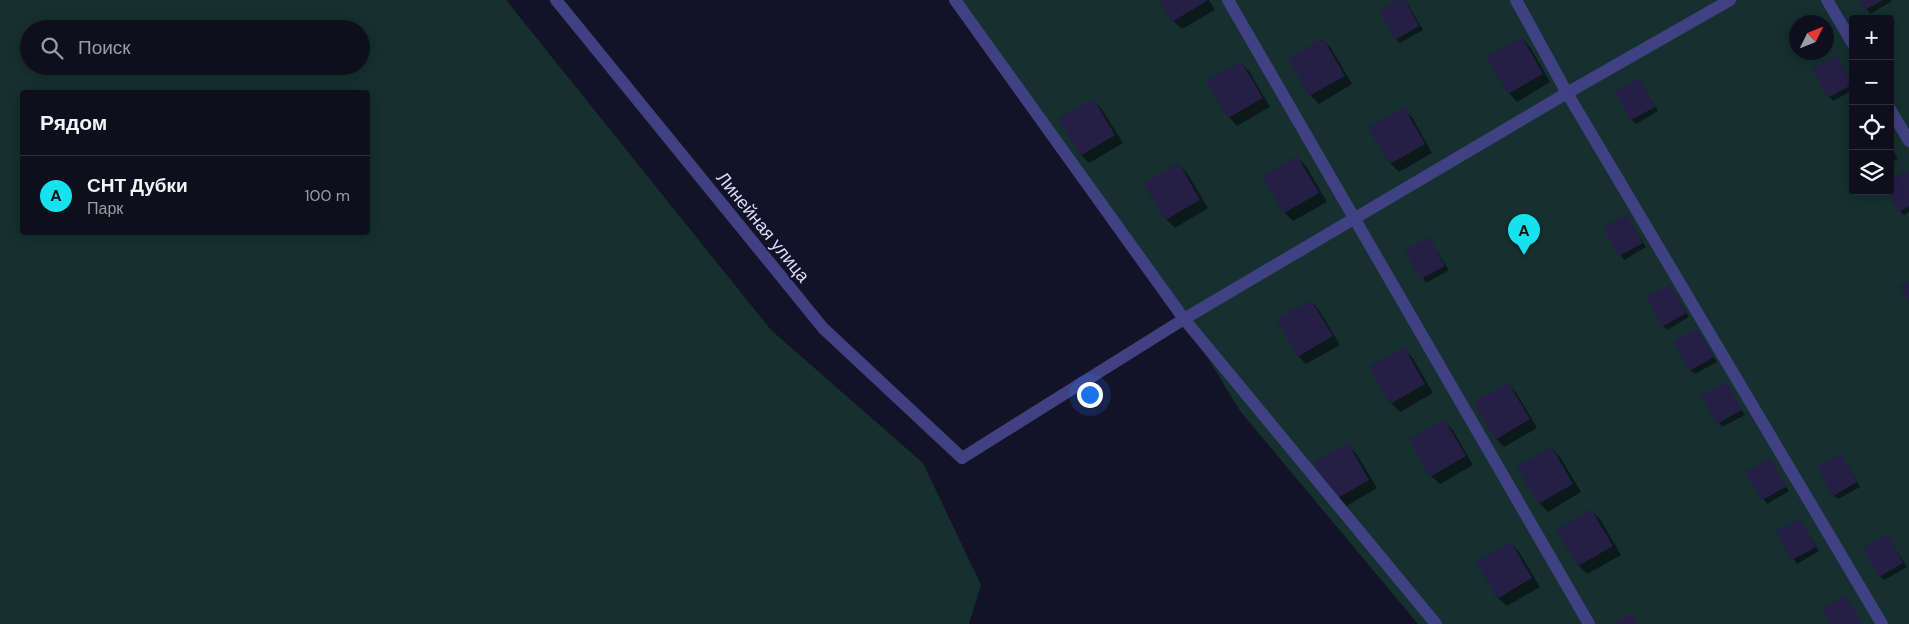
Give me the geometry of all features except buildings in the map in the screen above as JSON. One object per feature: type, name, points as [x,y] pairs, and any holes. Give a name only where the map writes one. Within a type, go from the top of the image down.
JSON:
[{"type":"street","name":"Линейная улица","points":[[556,0],[823,328],[962,458],[1184,319]]},
{"type":"street","points":[[955,0],[1184,319],[1436,624]]},
{"type":"street","points":[[1228,0],[1589,624]]},
{"type":"street","points":[[1516,0],[1567,92],[1882,624]]},
{"type":"street","points":[[1184,319],[1567,92],[1730,0]]},
{"type":"street","points":[[1827,0],[1849,37]]},
{"type":"street","points":[[1894,116],[1909,141]]},
{"type":"green space","points":[[0,0],[506,0],[771,330],[923,463],[981,585],[969,624],[0,624]]},
{"type":"green space","points":[[955,0],[1909,0],[1909,624],[1418,624],[1240,411],[1184,319]]},
{"type":"place","name":"СНТ Дубки","points":[[1524,255]]}]
